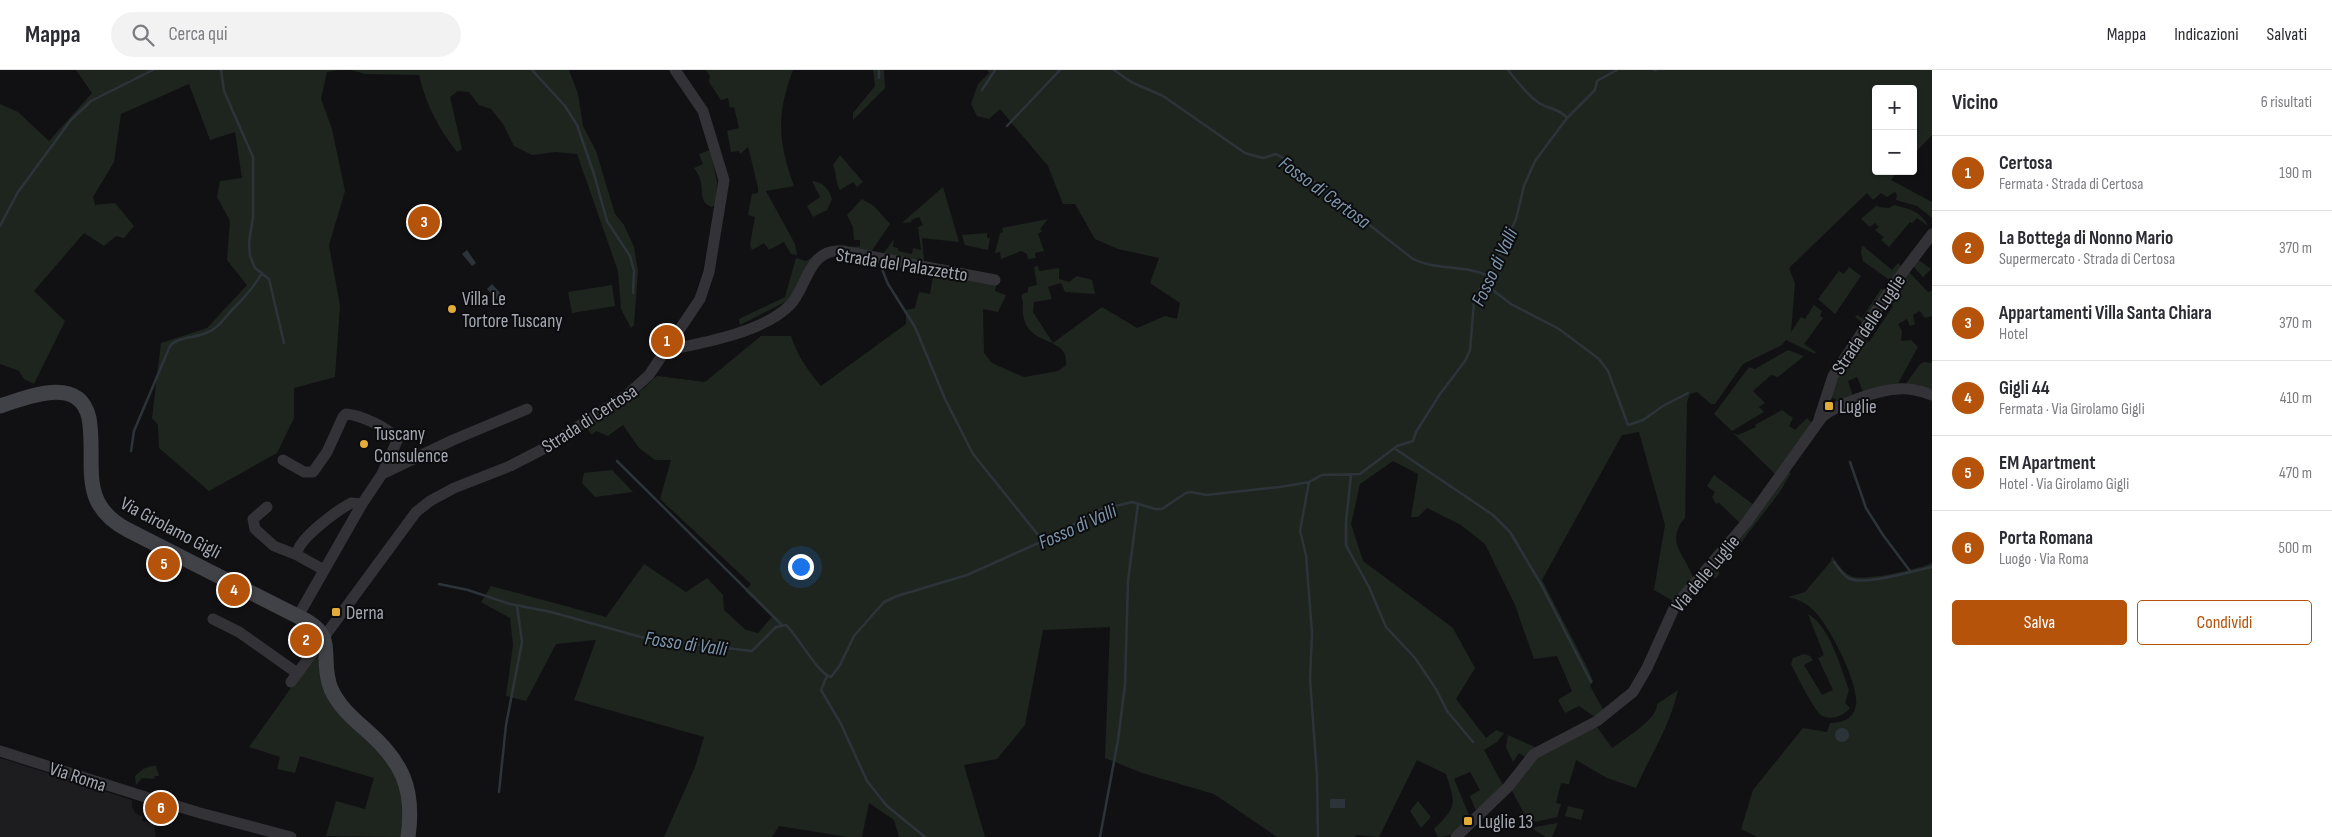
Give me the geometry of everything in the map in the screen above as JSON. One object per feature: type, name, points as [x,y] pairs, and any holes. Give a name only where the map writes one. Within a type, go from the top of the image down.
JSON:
[{"type":"main road","name":"Via Girolamo Gigli","points":[[0,406],[46,392],[60,392],[76,398],[85,406],[89,414],[93,491],[97,504],[105,514],[120,526],[316,626],[324,636]]},
{"type":"main road","points":[[324,636],[327,677],[337,700],[344,710],[391,754],[405,779],[410,803],[408,837]]},
{"type":"street","name":"Strada di Certosa","points":[[213,620],[239,632],[294,678],[406,524],[419,509],[454,488],[510,466],[539,451],[576,429],[638,386],[649,375],[697,304],[706,287],[724,186],[720,164],[702,111],[675,70]]},
{"type":"street","name":"Strada delle Luglie","points":[[1819,421],[1833,376],[1902,273],[1932,234]]},
{"type":"street","name":"Strada del Palazzetto","points":[[667,350],[728,337],[780,313],[793,302],[813,265],[822,256],[831,251],[843,251],[912,263],[995,280]]},
{"type":"street","name":"Via delle Luglie","points":[[1456,837],[1508,787],[1534,754],[1601,719],[1633,692],[1647,668],[1675,606],[1746,523],[1819,421],[1835,408],[1886,391],[1914,389],[1932,395]]},
{"type":"street","points":[[382,474],[453,440],[527,410]]},
{"type":"street","points":[[283,460],[304,472],[313,472],[327,452],[343,417],[348,414],[372,422],[396,438],[394,449],[382,474],[362,504],[298,616]]},
{"type":"street","points":[[297,555],[298,548],[302,542],[336,513],[351,503],[362,504]]},
{"type":"street","points":[[267,507],[254,518],[255,529],[276,548],[297,555],[324,570]]},
{"type":"street","name":"Via Roma","points":[[0,750],[155,800]]},
{"type":"street","points":[[170,804],[291,837]]},
{"type":"shaded area","points":[[76,70],[339,70],[327,72],[321,99],[332,129],[345,191],[329,245],[340,306],[335,377],[294,388],[294,418],[277,453],[209,491],[159,448],[158,425],[152,418],[161,343],[207,328],[247,285],[227,260],[230,221],[217,197],[220,181],[242,178],[235,132],[210,140],[189,84],[121,114],[114,162],[93,197],[95,205],[115,203],[134,226],[124,238],[116,236],[104,246],[84,233],[34,291],[65,321],[34,384],[24,379],[19,371],[0,364],[0,104],[18,112],[49,141],[92,93]]},
{"type":"shaded area","points":[[351,70],[569,70],[578,94],[583,126],[596,151],[615,214],[624,225],[634,247],[638,271],[634,325],[631,328],[621,309],[618,271],[577,154],[555,152],[532,155],[514,146],[503,124],[491,109],[479,105],[469,92],[458,91],[450,97],[462,149],[457,152],[433,115],[419,75],[365,74]]},
{"type":"shaded area","points":[[706,70],[793,70],[784,101],[781,128],[785,156],[794,186],[766,191],[795,244],[797,255],[791,254],[784,242],[769,250],[764,243],[752,250],[750,245],[755,217],[748,215],[752,194],[758,193],[758,188],[749,150],[748,147],[740,154],[739,151],[731,152],[727,131],[739,128],[734,107],[730,108],[728,98],[721,100],[709,82],[710,76]]},
{"type":"shaded area","points":[[873,70],[884,70],[885,88],[853,120],[853,113],[875,86]]},
{"type":"shaded area","points":[[987,70],[1932,70],[1932,135],[1917,151],[1917,85],[1872,85],[1872,175],[1895,175],[1891,180],[1932,202],[1932,218],[1917,206],[1896,200],[1897,195],[1895,192],[1887,197],[1881,193],[1873,200],[1867,193],[1789,268],[1795,283],[1791,332],[1801,317],[1805,319],[1814,305],[1822,311],[1820,316],[1823,318],[1804,344],[1816,352],[1815,354],[1786,340],[1782,345],[1743,364],[1715,404],[1711,404],[1697,392],[1690,394],[1687,402],[1685,518],[1676,534],[1676,541],[1693,578],[1673,601],[1654,590],[1665,525],[1639,432],[1622,435],[1542,580],[1593,681],[1590,686],[1604,711],[1595,717],[1579,706],[1565,713],[1558,700],[1572,691],[1557,656],[1534,659],[1515,605],[1485,544],[1461,525],[1427,508],[1418,517],[1411,517],[1418,474],[1393,461],[1360,484],[1351,524],[1363,561],[1453,628],[1475,668],[1456,699],[1486,738],[1496,730],[1504,733],[1497,742],[1484,750],[1504,787],[1481,810],[1475,809],[1470,796],[1480,790],[1470,772],[1454,779],[1469,815],[1461,828],[1453,833],[1438,837],[1434,829],[1451,810],[1453,799],[1446,774],[1417,760],[1379,837],[1356,835],[1355,837],[1277,837],[1214,794],[1142,773],[1105,758],[1110,627],[1043,630],[1025,725],[997,759],[964,765],[985,837],[899,837],[894,820],[869,803],[862,837],[848,837],[779,826],[772,837],[664,837],[695,767],[704,737],[574,700],[596,640],[556,644],[526,701],[506,696],[513,645],[510,618],[481,602],[491,586],[606,617],[644,564],[686,592],[707,578],[723,595],[724,610],[746,630],[758,633],[772,617],[745,591],[751,584],[660,499],[671,460],[655,460],[639,448],[623,425],[608,436],[596,431],[592,435],[586,428],[633,398],[657,376],[705,382],[761,336],[791,336],[803,362],[821,386],[906,324],[906,310],[915,308],[919,292],[930,294],[934,271],[997,283],[995,291],[1006,295],[998,312],[983,309],[984,353],[992,363],[1024,377],[1058,371],[1066,365],[1065,355],[1060,348],[1036,335],[1029,329],[1024,319],[1022,294],[1028,292],[1028,287],[1037,285],[1034,267],[1038,266],[1039,271],[1059,268],[1059,279],[1069,282],[1077,276],[1092,280],[1095,294],[1065,292],[1061,283],[1048,287],[1052,299],[1034,302],[1033,312],[1053,343],[1102,307],[1137,328],[1165,316],[1177,319],[1180,303],[1150,283],[1159,258],[1118,249],[1095,239],[1075,204],[1063,204],[1048,166],[1000,109],[989,119],[977,116],[971,104],[978,84],[989,73]]},
{"type":"shaded area","points":[[710,150],[717,182],[716,204],[712,207],[703,199],[700,179],[694,168],[703,164],[699,154]]},
{"type":"shaded area","points":[[840,155],[863,182],[857,187],[853,182],[840,190],[833,165]]},
{"type":"shaded area","points":[[812,181],[825,187],[832,199],[827,210],[813,217],[807,206],[820,197]]},
{"type":"shaded area","points":[[943,187],[959,242],[922,238],[924,261],[883,254],[894,239],[893,247],[898,248],[898,251],[912,254],[913,248],[921,250],[918,227],[923,225],[919,217],[911,220],[912,222],[902,223]]},
{"type":"shaded area","points":[[862,199],[874,206],[890,224],[871,252],[851,249],[853,245],[853,247],[860,246],[860,240],[854,240],[853,227],[847,215]]},
{"type":"shaded area","points":[[1877,205],[1878,207],[1889,208],[1894,205],[1910,209],[1922,217],[1928,226],[1917,218],[1912,223],[1910,222],[1889,247],[1881,240],[1884,237],[1875,230],[1879,227],[1875,223],[1870,227],[1861,219]]},
{"type":"shaded area","points":[[1048,219],[1040,229],[1042,231],[1038,234],[1044,251],[1035,253],[1036,258],[1028,259],[1027,254],[1021,251],[1001,259],[1000,252],[995,253],[1000,233],[1003,232],[1002,228]]},
{"type":"shaded area","points":[[987,233],[987,238],[990,238],[988,250],[965,245],[962,235]]},
{"type":"shaded area","points":[[1862,245],[1892,270],[1898,263],[1901,266],[1892,278],[1888,279],[1863,261]]},
{"type":"shaded area","points":[[467,250],[476,263],[472,266],[462,254]]},
{"type":"shaded area","points":[[818,254],[787,301],[740,325],[739,319],[785,297],[796,258],[806,261]]},
{"type":"shaded area","points":[[1916,258],[1931,269],[1923,277],[1912,265]]},
{"type":"shaded area","points":[[1849,267],[1861,276],[1835,314],[1818,299],[1839,271],[1844,274]]},
{"type":"shaded area","points":[[1908,271],[1928,292],[1932,291],[1932,316],[1925,318],[1920,311],[1913,315],[1915,324],[1910,326],[1907,319],[1898,324],[1902,331],[1901,341],[1911,340],[1918,347],[1897,385],[1863,392],[1857,377],[1848,381],[1853,396],[1835,403],[1836,399],[1830,397],[1835,382],[1862,337],[1869,342],[1893,306],[1889,302]]},
{"type":"shaded area","points":[[492,284],[505,298],[500,303],[487,289]]},
{"type":"shaded area","points":[[612,285],[615,306],[572,313],[568,292]]},
{"type":"shaded area","points":[[1881,289],[1885,290],[1863,323],[1855,317],[1857,315],[1862,318]]},
{"type":"shaded area","points":[[1788,350],[1804,356],[1778,377],[1771,375],[1753,391],[1765,403],[1759,407],[1764,412],[1732,431],[1714,414],[1749,367],[1755,369]]},
{"type":"shaded area","points":[[1924,362],[1932,363],[1932,392],[1905,385],[1920,364]]},
{"type":"shaded area","points":[[1782,410],[1793,418],[1789,426],[1795,430],[1807,418],[1812,423],[1776,475],[1733,433],[1738,435],[1756,427],[1755,425]]},
{"type":"shaded area","points":[[612,470],[633,492],[595,497],[582,483],[584,473]]},
{"type":"shaded area","points":[[1788,472],[1791,473],[1779,493],[1719,571],[1719,575],[1715,579],[1711,572]]},
{"type":"shaded area","points":[[1714,475],[1754,505],[1740,523],[1719,503],[1716,504],[1712,497],[1715,492],[1707,486]]},
{"type":"shaded area","points":[[1832,556],[1845,572],[1851,576],[1858,577],[1892,574],[1932,563],[1932,837],[1757,837],[1741,829],[1753,790],[1803,728],[1827,732],[1830,723],[1847,719],[1855,710],[1856,696],[1853,683],[1842,654],[1834,640],[1819,616],[1807,604],[1788,597],[1805,592],[1831,561]]},
{"type":"shaded area","points":[[1808,614],[1822,627],[1828,637],[1849,690],[1845,703],[1850,708],[1837,717],[1828,718],[1818,712],[1791,664],[1793,658],[1804,654],[1810,656],[1813,660],[1804,665],[1822,695],[1833,690],[1818,658],[1824,655]]},
{"type":"shaded area","points":[[315,654],[319,657],[319,670],[386,755],[404,797],[403,837],[326,836],[336,801],[365,809],[374,778],[300,756],[295,773],[277,769],[280,757],[249,747]]},
{"type":"shaded area","points":[[1678,690],[1665,729],[1636,788],[1607,778],[1576,760],[1569,784],[1561,783],[1556,803],[1561,804],[1557,817],[1535,822],[1526,817],[1511,789],[1531,760],[1597,727],[1612,748],[1646,722],[1656,710],[1657,704]]},
{"type":"shaded area","points":[[1842,728],[1847,730],[1849,735],[1847,740],[1842,742],[1837,740],[1835,735],[1837,730]]},
{"type":"shaded area","points":[[1508,735],[1537,748],[1525,757],[1519,753],[1513,762],[1506,747]]},
{"type":"shaded area","points":[[0,758],[132,800],[132,807],[135,813],[143,817],[142,821],[154,824],[156,837],[0,837]]},
{"type":"shaded area","points":[[156,766],[159,776],[155,776],[154,779],[142,778],[136,785],[135,776],[143,769]]},
{"type":"shaded area","points":[[1330,799],[1345,799],[1345,808],[1330,808]]},
{"type":"shaded area","points":[[1418,801],[1431,817],[1421,828],[1410,811]]},
{"type":"shaded area","points":[[1568,806],[1584,810],[1581,820],[1565,816]]},
{"type":"shaded area","points":[[1558,823],[1552,837],[1546,837],[1533,829],[1535,827]]},
{"type":"waterway","points":[[0,226],[18,192],[71,120],[91,101],[153,70]]},
{"type":"waterway","points":[[221,70],[224,91],[253,157],[253,218],[249,242],[250,256],[255,268],[269,279],[284,343]]},
{"type":"waterway","points":[[532,70],[565,106],[577,125],[594,174],[607,221],[630,256],[634,271],[633,293]]},
{"type":"waterway","name":"Fosso di Certosa","points":[[879,70],[879,78]]},
{"type":"waterway","points":[[982,90],[995,70]]},
{"type":"waterway","points":[[1007,126],[1060,70]]},
{"type":"waterway","name":"Fosso di Certosa","points":[[1114,70],[1131,82],[1163,96],[1245,153],[1263,158],[1276,154],[1285,159],[1413,259],[1432,265],[1471,270],[1490,277]]},
{"type":"waterway","points":[[1508,70],[1522,88],[1535,100],[1567,118]]},
{"type":"waterway","name":"Fosso di Valli","points":[[439,584],[468,590],[510,604],[551,612],[648,639],[752,651],[776,627],[786,625],[820,669],[831,677],[840,665],[854,636],[884,602],[897,596],[967,575],[1043,541],[1100,510],[1132,502],[1155,509],[1162,509],[1186,493],[1191,492],[1206,495],[1280,487],[1309,482],[1322,475],[1360,474],[1397,446],[1413,441],[1416,432],[1440,394],[1465,361],[1470,350],[1474,302],[1479,290],[1490,277],[1516,219],[1524,186],[1535,161],[1567,118],[1595,90],[1597,81],[1617,70]]},
{"type":"waterway","points":[[882,269],[888,284],[915,327],[945,399],[973,454],[1043,541]]},
{"type":"waterway","points":[[131,451],[134,431],[170,346],[177,341],[202,335],[215,328],[246,295],[262,273]]},
{"type":"waterway","points":[[1485,284],[1511,304],[1559,329],[1599,359],[1608,371],[1628,425],[1643,420],[1663,406],[1688,393]]},
{"type":"waterway","points":[[1394,448],[1493,515],[1510,532],[1542,586],[1591,682]]},
{"type":"waterway","points":[[617,461],[781,624]]},
{"type":"waterway","points":[[1850,462],[1866,508],[1883,535],[1910,571]]},
{"type":"waterway","points":[[1351,475],[1346,522],[1346,545],[1369,587],[1386,627],[1415,658],[1436,689],[1447,711],[1473,742]]},
{"type":"waterway","points":[[1309,482],[1300,531],[1306,555],[1312,633],[1310,679],[1317,776],[1318,837]]},
{"type":"waterway","points":[[1100,837],[1118,740],[1125,685],[1128,581],[1138,504]]},
{"type":"waterway","points":[[1834,562],[1848,578],[1858,580],[1879,579],[1932,567]]},
{"type":"waterway","points":[[499,792],[506,725],[522,642],[517,606]]},
{"type":"waterway","points":[[827,676],[821,690],[841,724],[867,781],[887,806],[925,837]]},
{"type":"place","name":"Appartamenti Villa Santa Chiara","points":[[424,222]]},
{"type":"place","name":"Villa Le Tortore Tuscany","points":[[452,309]]},
{"type":"place","name":"Certosa","points":[[667,341]]},
{"type":"place","name":"Luglie","points":[[1829,406]]},
{"type":"place","name":"Tuscany Consulence","points":[[364,444]]},
{"type":"place","name":"EM Apartment","points":[[164,564]]},
{"type":"place","name":"Gigli 44","points":[[234,590]]},
{"type":"place","name":"Derna","points":[[336,612]]},
{"type":"place","name":"La Bottega di Nonno Mario","points":[[306,640]]},
{"type":"place","name":"Porta Romana","points":[[161,808]]},
{"type":"place","name":"Luglie 13","points":[[1468,821]]}]
